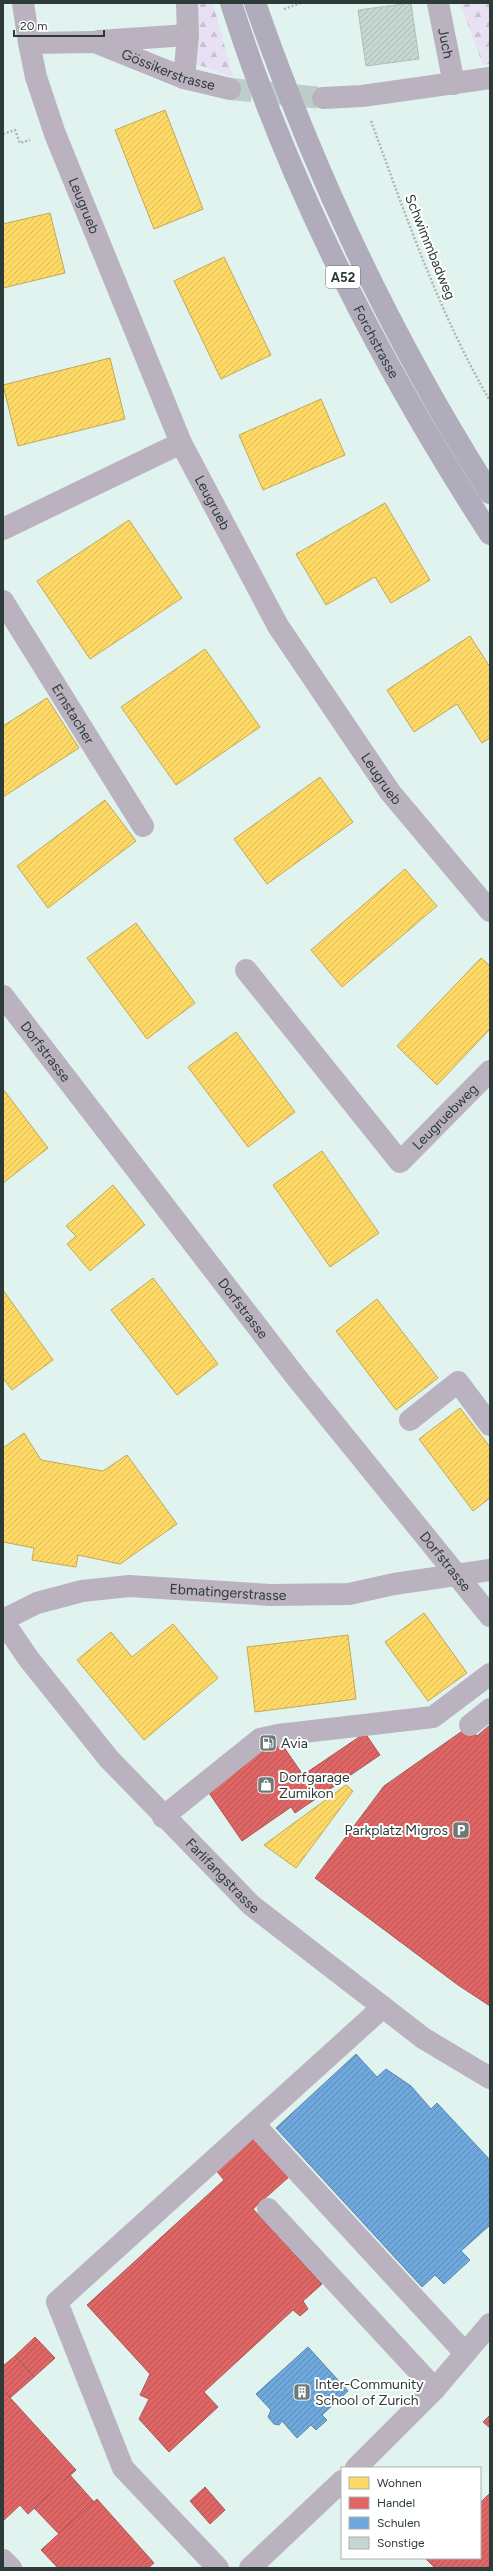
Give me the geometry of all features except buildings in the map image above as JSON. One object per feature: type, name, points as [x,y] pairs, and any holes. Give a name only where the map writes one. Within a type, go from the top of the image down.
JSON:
[{"type":"highway","name":"Forchstrasse","points":[[231,3],[269,110],[329,249],[423,428],[490,534]]},
{"type":"highway","name":"Forchstrasse","points":[[255,3],[306,140],[348,236],[411,360],[490,493]]},
{"type":"street","points":[[23,3],[29,43]]},
{"type":"street","points":[[184,78],[188,35],[187,3]]},
{"type":"street","name":"Juch","points":[[438,3],[454,84]]},
{"type":"street","points":[[95,42],[188,35]]},
{"type":"street","name":"Gössikerstrasse","points":[[29,43],[95,42],[184,78],[230,89]]},
{"type":"street","name":"Leugrueb","points":[[29,43],[36,77],[55,134],[181,443],[278,626],[390,792],[490,911]]},
{"type":"street","points":[[323,98],[362,96],[490,78]]},
{"type":"street","points":[[3,529],[181,443]]},
{"type":"street","name":"Ernstacher","points":[[3,601],[143,826]]},
{"type":"street","name":"Leugruebweg","points":[[246,970],[400,1162],[490,1071]]},
{"type":"street","name":"Dorfstrasse","points":[[3,996],[296,1377],[490,1616]]},
{"type":"street","points":[[410,1420],[458,1382],[490,1425]]},
{"type":"street","name":"Ebmatingerstrasse","points":[[3,1621],[37,1603],[82,1591],[129,1586],[271,1595],[349,1594],[394,1584],[490,1570]]},
{"type":"street","name":"Farlifangstrasse","points":[[3,1621],[28,1658],[109,1759],[163,1817],[251,1906],[423,2038],[490,2078]]},
{"type":"street","points":[[163,1817],[260,1739],[278,1735],[433,1717],[484,1678]]},
{"type":"street","points":[[470,1724],[490,1709]]},
{"type":"street","points":[[218,2568],[123,2468],[57,2302],[383,2007]]},
{"type":"street","points":[[254,2124],[466,2353]]},
{"type":"street","points":[[268,2209],[435,2389]]},
{"type":"street","points":[[357,2467],[435,2389],[490,2324]]},
{"type":"street","points":[[250,2568],[341,2483]]},
{"type":"street","points":[[3,2560],[11,2568]]},
{"type":"path","points":[[284,8],[301,3]]},
{"type":"path","name":"Schwimmbadweg","points":[[362,96],[411,231],[467,361],[490,400]]},
{"type":"path","points":[[3,134],[15,130],[20,143]]},
{"type":"green space","points":[[188,3],[213,3],[233,77],[196,64]]},
{"type":"green space","points":[[460,3],[490,3],[490,64],[483,65]]},
{"type":"tunnel","points":[[230,89],[323,98]]},
{"type":"place","name":"Avia","points":[[268,1743]]},
{"type":"place","name":"Dorfgarage Zumikon","points":[[266,1785]]},
{"type":"place","name":"Parkplatz Migros","points":[[461,1830]]},
{"type":"place","name":"Inter-Community School of Zurich","points":[[302,2392]]}]
